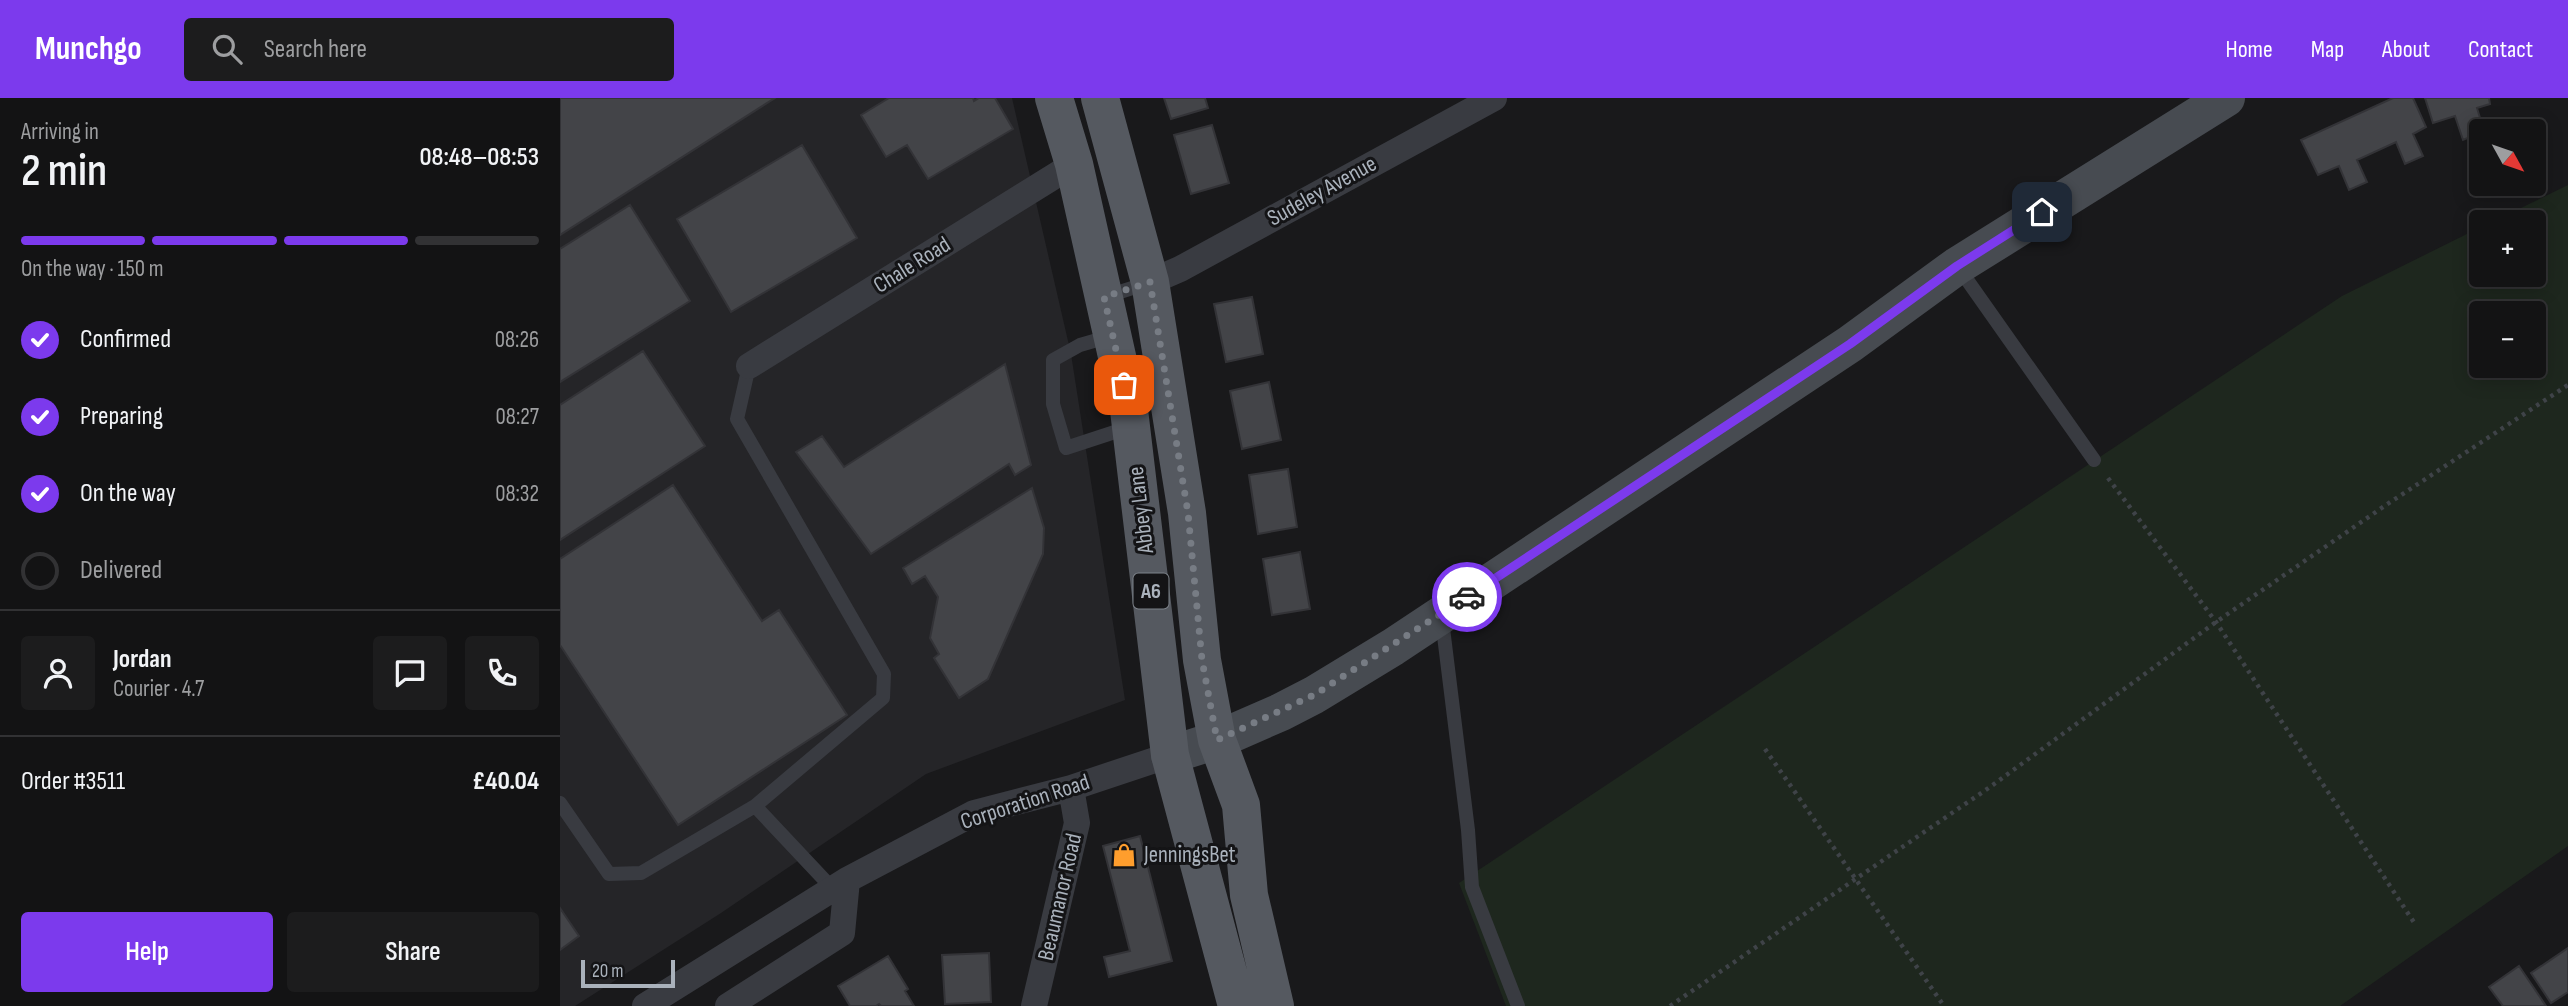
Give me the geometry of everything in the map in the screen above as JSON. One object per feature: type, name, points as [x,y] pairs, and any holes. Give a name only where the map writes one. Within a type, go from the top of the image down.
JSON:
[{"type":"main road","name":"Abbey Lane","points":[[1054,98],[1074,164],[1131,426],[1170,755],[1237,1006]]},
{"type":"main road","name":"Abbey Lane","points":[[1100,98],[1150,282],[1188,513],[1202,660],[1217,740],[1241,805],[1249,895],[1275,1006]]},
{"type":"street","name":"Sudeley Avenue","points":[[1150,282],[1180,269],[1494,98]]},
{"type":"street","points":[[1170,755],[1217,740],[1314,695],[1441,615],[1850,344],[1957,266],[2226,98]]},
{"type":"street","name":"Chale Road","points":[[749,366],[1074,164]]},
{"type":"street","name":"Corporation Road","points":[[645,1006],[840,885],[974,813],[1071,788],[1170,755]]},
{"type":"street","name":"Beaumanor Road","points":[[1034,1006],[1077,823],[1071,788]]},
{"type":"street","points":[[728,1006],[842,933],[840,885]]},
{"type":"lane","points":[[1957,266],[2094,460]]},
{"type":"lane","points":[[1104,297],[1150,282]]},
{"type":"lane","points":[[1113,335],[1080,345],[1053,359],[1053,404],[1066,449],[1131,426]]},
{"type":"lane","points":[[560,803],[609,874],[641,873],[755,806],[883,698],[884,674],[737,419],[749,366]]},
{"type":"lane","points":[[1441,615],[1468,830],[1472,887],[1518,1006]]},
{"type":"lane","points":[[755,806],[840,885]]},
{"type":"path","points":[[1670,1006],[1990,787],[2216,622],[2386,505],[2568,385]]},
{"type":"path","points":[[2094,460],[2216,622],[2415,924]]},
{"type":"path","points":[[1765,749],[1944,1006]]},
{"type":"shaded area","points":[[560,98],[1012,98],[1071,354],[1125,700],[926,774],[721,913],[575,1006],[560,1006]]},
{"type":"shaded area","points":[[2568,185],[2568,846],[2340,1006],[1506,1006],[1459,883],[2342,296],[2469,233],[2469,287],[2546,287],[2546,210],[2517,210]]},
{"type":"building","points":[[560,98],[775,98],[560,235]]},
{"type":"building","points":[[889,98],[973,98],[974,101],[979,98],[995,98],[1013,129],[928,179],[907,145],[886,157],[861,115]]},
{"type":"building","points":[[1164,98],[1205,98],[1208,108],[1171,119]]},
{"type":"building","points":[[2393,98],[2413,98],[2426,127],[2413,134],[2423,156],[2405,164],[2396,142],[2357,160],[2367,182],[2349,190],[2339,166],[2318,175],[2301,140]]},
{"type":"building","points":[[2425,98],[2489,98],[2490,104],[2477,108],[2480,119],[2469,119],[2469,137],[2463,140],[2455,116],[2433,123]]},
{"type":"building","points":[[1212,125],[1229,183],[1191,194],[1174,135]]},
{"type":"building","points":[[802,145],[857,238],[731,312],[677,219]]},
{"type":"building","points":[[630,205],[690,301],[560,382],[560,249]]},
{"type":"building","points":[[1252,297],[1263,354],[1226,362],[1214,304]]},
{"type":"building","points":[[643,351],[705,446],[560,540],[560,405]]},
{"type":"building","points":[[1005,364],[1031,465],[1015,475],[1009,464],[871,554],[796,452],[822,436],[844,467]]},
{"type":"building","points":[[1269,382],[1281,440],[1242,449],[1230,391]]},
{"type":"building","points":[[1288,469],[1297,527],[1258,534],[1249,475]]},
{"type":"building","points":[[673,485],[762,621],[779,610],[847,715],[678,825],[560,645],[560,559]]},
{"type":"building","points":[[1032,488],[1044,528],[1043,554],[988,679],[959,698],[934,658],[939,654],[930,638],[938,597],[925,576],[912,584],[903,568]]},
{"type":"building","points":[[1300,552],[1310,609],[1272,615],[1263,559]]},
{"type":"building","points":[[1140,836],[1172,961],[1109,977],[1104,957],[1130,951],[1103,846]]},
{"type":"building","points":[[560,908],[579,936],[560,950]]},
{"type":"building","points":[[2568,948],[2568,992],[2551,1003],[2531,973]]},
{"type":"building","points":[[989,953],[991,1002],[945,1004],[942,955]]},
{"type":"building","points":[[888,956],[908,989],[905,991],[914,1006],[850,1006],[838,986]]},
{"type":"building","points":[[2519,966],[2546,1006],[2503,1006],[2489,987]]},
{"type":"way so far","points":[[1124,385],[1104,297],[1150,282],[1188,513],[1202,660],[1217,740],[1274,716],[1314,695],[1393,647],[1467,597]]},
{"type":"place","name":"JenningsBet","points":[[1124,855]]},
{"type":"route","points":[[1467,597],[1850,344],[1957,266],[2042,212]]}]
